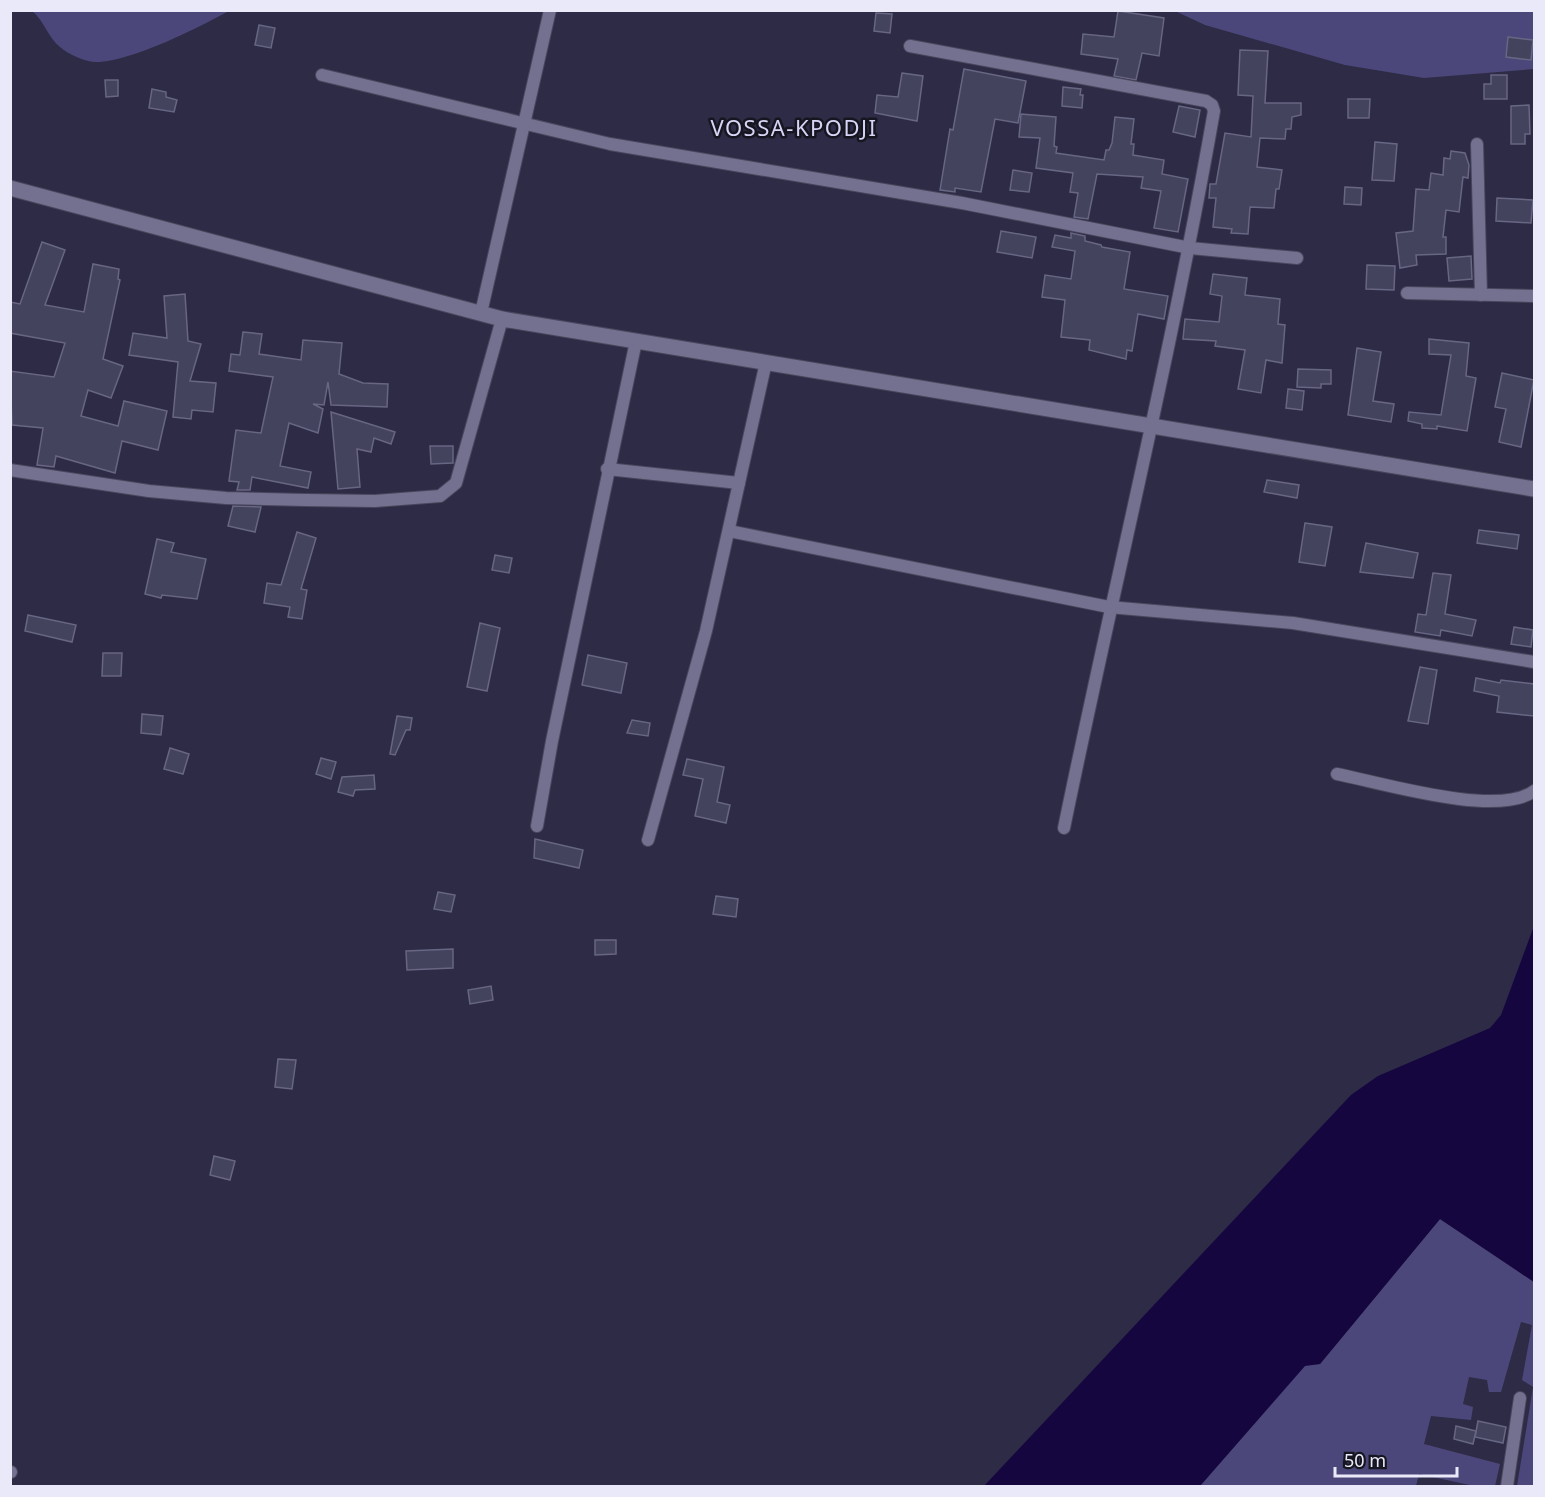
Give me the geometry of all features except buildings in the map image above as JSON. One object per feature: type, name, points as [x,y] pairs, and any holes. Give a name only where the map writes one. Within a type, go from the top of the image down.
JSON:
[{"type":"street","points":[[481,313],[550,10]]},
{"type":"street","points":[[910,46],[1212,105],[1214,111],[1190,248],[1153,426],[1109,607],[1064,828]]},
{"type":"street","points":[[322,75],[610,144],[962,203],[1190,248],[1297,258]]},
{"type":"street","points":[[1477,144],[1481,295]]},
{"type":"street","points":[[11,188],[502,319],[1534,489]]},
{"type":"street","points":[[1407,293],[1534,296]]},
{"type":"street","points":[[10,470],[149,491],[226,498],[375,501],[440,495],[456,483],[502,319]]},
{"type":"street","points":[[537,826],[607,469],[636,341]]},
{"type":"street","points":[[648,840],[706,631],[766,362]]},
{"type":"street","points":[[607,469],[739,483]]},
{"type":"street","points":[[729,531],[1109,607],[1293,623],[1534,662]]},
{"type":"street","points":[[1337,774],[1473,801],[1509,802],[1534,791]]},
{"type":"street","points":[[1507,1486],[1520,1398]]},
{"type":"shaded area","points":[[32,11],[229,11],[148,49],[114,60],[94,62],[73,56],[64,50],[52,39],[40,19]]},
{"type":"shaded area","points":[[1175,11],[1534,11],[1534,69],[1424,78],[1345,65],[1205,25]]},
{"type":"shaded area","points":[[1534,926],[1534,1282],[1440,1219],[1320,1364],[1305,1366],[1200,1486],[984,1486],[1351,1095],[1378,1076],[1490,1028],[1501,1015]]},
{"type":"shaded area","points":[[1440,1219],[1534,1282],[1534,1486],[1517,1486],[1533,1387],[1522,1380],[1532,1325],[1521,1322],[1501,1392],[1489,1392],[1487,1380],[1469,1377],[1463,1404],[1473,1407],[1471,1420],[1431,1416],[1424,1444],[1500,1464],[1495,1486],[1474,1486],[1419,1474],[1416,1486],[1200,1486],[1305,1365],[1320,1364]]},
{"type":"district","name":"VOSSA-KPODJI","points":[[794,127]]}]
